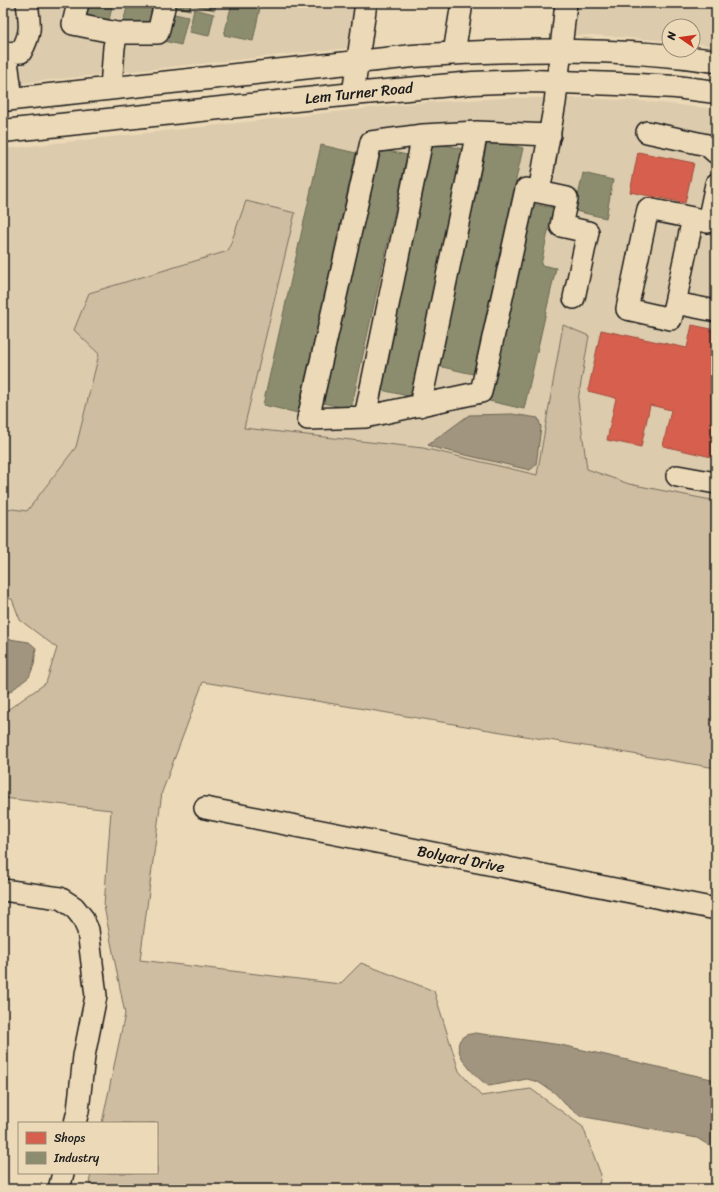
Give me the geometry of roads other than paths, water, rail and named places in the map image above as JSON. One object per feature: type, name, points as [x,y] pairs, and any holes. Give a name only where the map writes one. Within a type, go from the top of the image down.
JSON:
[{"type":"main road","name":"Lem Turner Road","points":[[7,100],[412,56],[454,53],[561,50],[650,54],[716,61]]},
{"type":"main road","name":"Lem Turner Road","points":[[3,132],[353,94],[473,83],[531,81],[648,85],[716,92]]},
{"type":"street","points":[[7,100],[5,54],[21,52],[27,42],[30,30],[27,3]]},
{"type":"street","points":[[78,3],[73,24],[117,33],[158,33],[165,3]]},
{"type":"street","points":[[353,94],[366,3]]},
{"type":"street","points":[[454,53],[462,3]]},
{"type":"street","points":[[539,192],[550,135],[566,3]]},
{"type":"street","points":[[111,88],[114,47],[117,33]]},
{"type":"street","points":[[550,135],[477,132],[423,135],[371,142],[308,419],[365,417],[481,392],[526,189],[567,198],[561,226],[588,232],[574,298]]},
{"type":"street","points":[[420,406],[477,132]]},
{"type":"street","points":[[647,132],[707,145],[716,153]]},
{"type":"street","points":[[365,417],[423,135]]},
{"type":"street","points":[[706,221],[648,209],[627,309],[671,319],[675,303],[706,221],[716,184]]},
{"type":"street","points":[[675,303],[716,311]]},
{"type":"street","points":[[676,476],[716,483]]},
{"type":"street","name":"Bolyard Drive","points":[[205,808],[716,909]]},
{"type":"street","points":[[3,890],[60,898],[74,907],[82,917],[88,930],[96,996],[84,1056],[78,1111],[75,1122]]},
{"type":"street","points":[[59,1189],[63,1174]]}]
